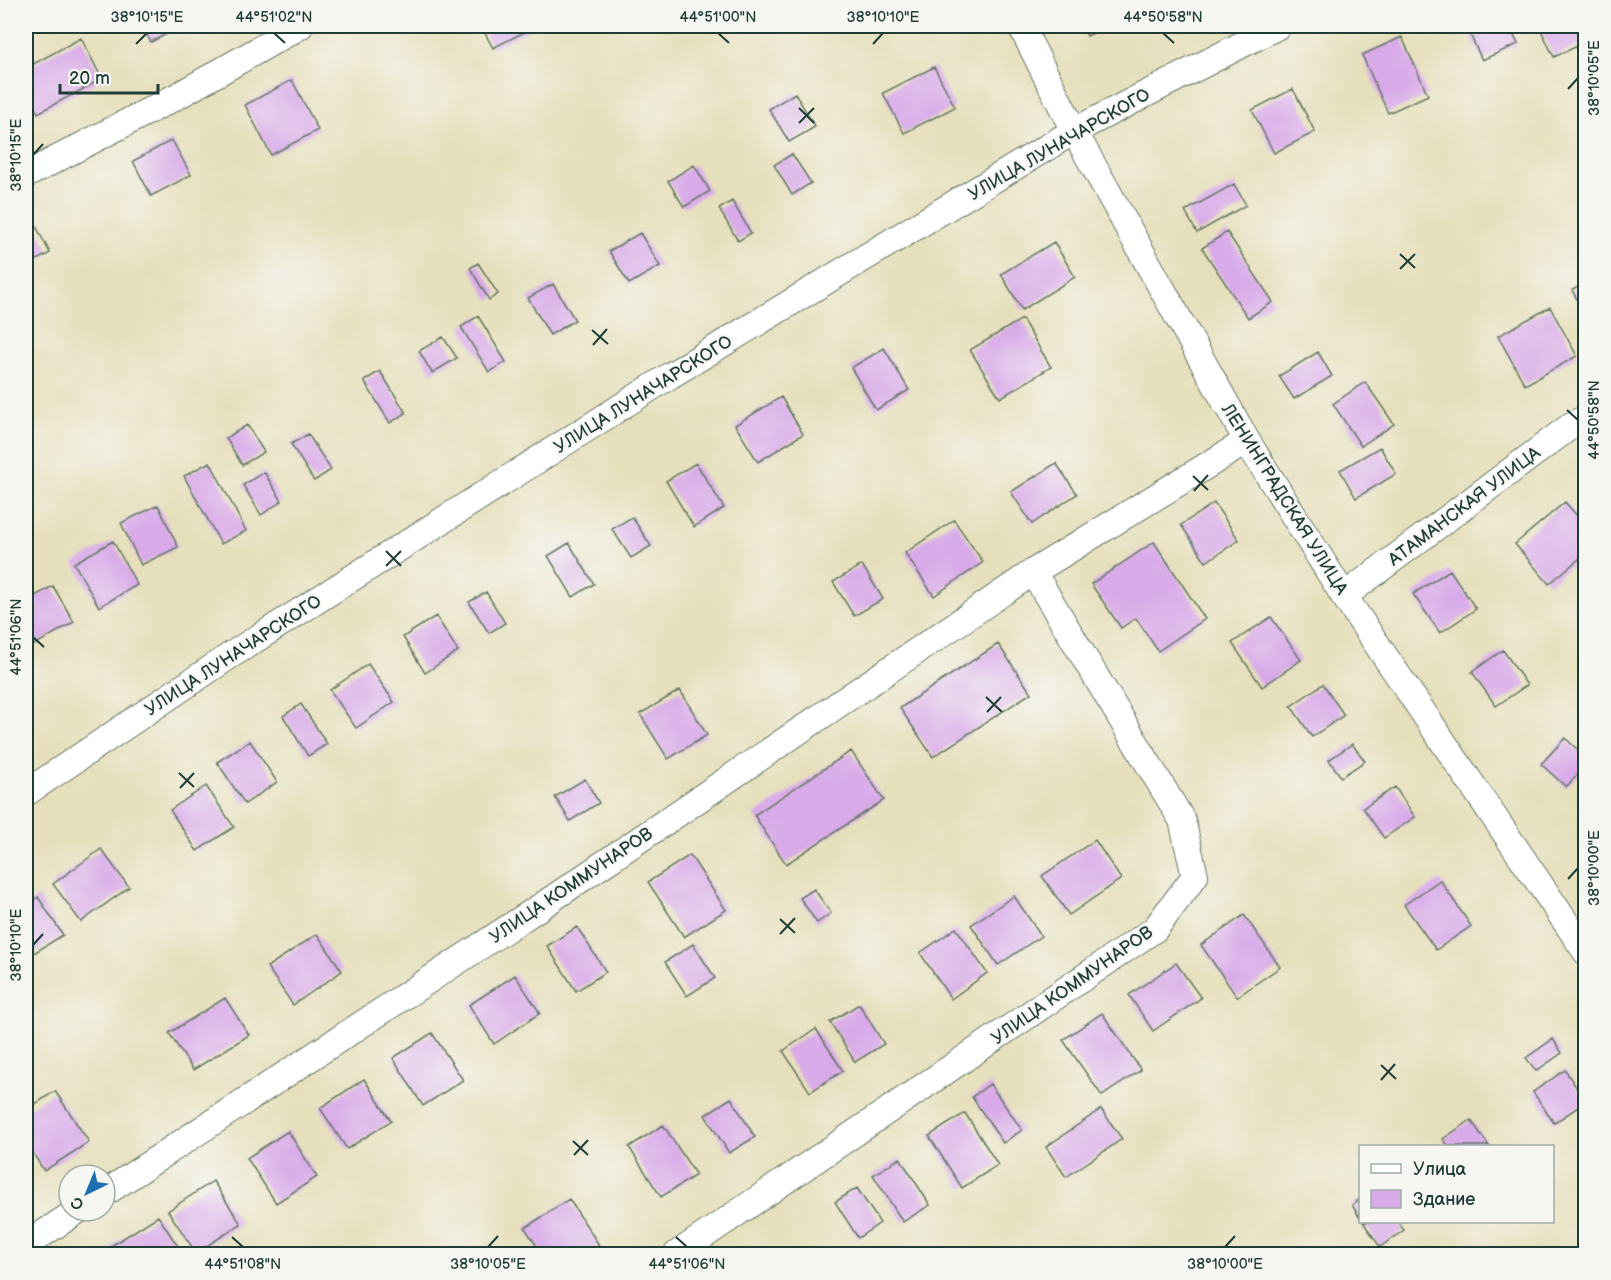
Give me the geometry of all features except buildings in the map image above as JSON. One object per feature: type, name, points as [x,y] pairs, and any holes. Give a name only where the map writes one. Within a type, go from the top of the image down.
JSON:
[{"type":"street","points":[[26,175],[181,94],[300,26]]},
{"type":"street","name":"ЛЕНИНГРАДСКАЯ УЛИЦА","points":[[1021,26],[1074,131],[1247,441],[1344,596],[1586,952]]},
{"type":"street","name":"УЛИЦА ЛУНАЧАРСКОГО","points":[[26,793],[228,657],[671,375],[1074,131],[1278,26]]},
{"type":"street","name":"АТАМАНСКАЯ УЛИЦА","points":[[1344,596],[1572,425],[1586,418]]},
{"type":"street","name":"УЛИЦА КОММУНАРОВ","points":[[117,1185],[543,905],[1033,572],[1247,441]]},
{"type":"street","name":"УЛИЦА КОММУНАРОВ","points":[[677,1254],[1155,929],[1195,876],[1182,820],[1033,572]]},
{"type":"street","points":[[34,1247],[63,1223]]}]
